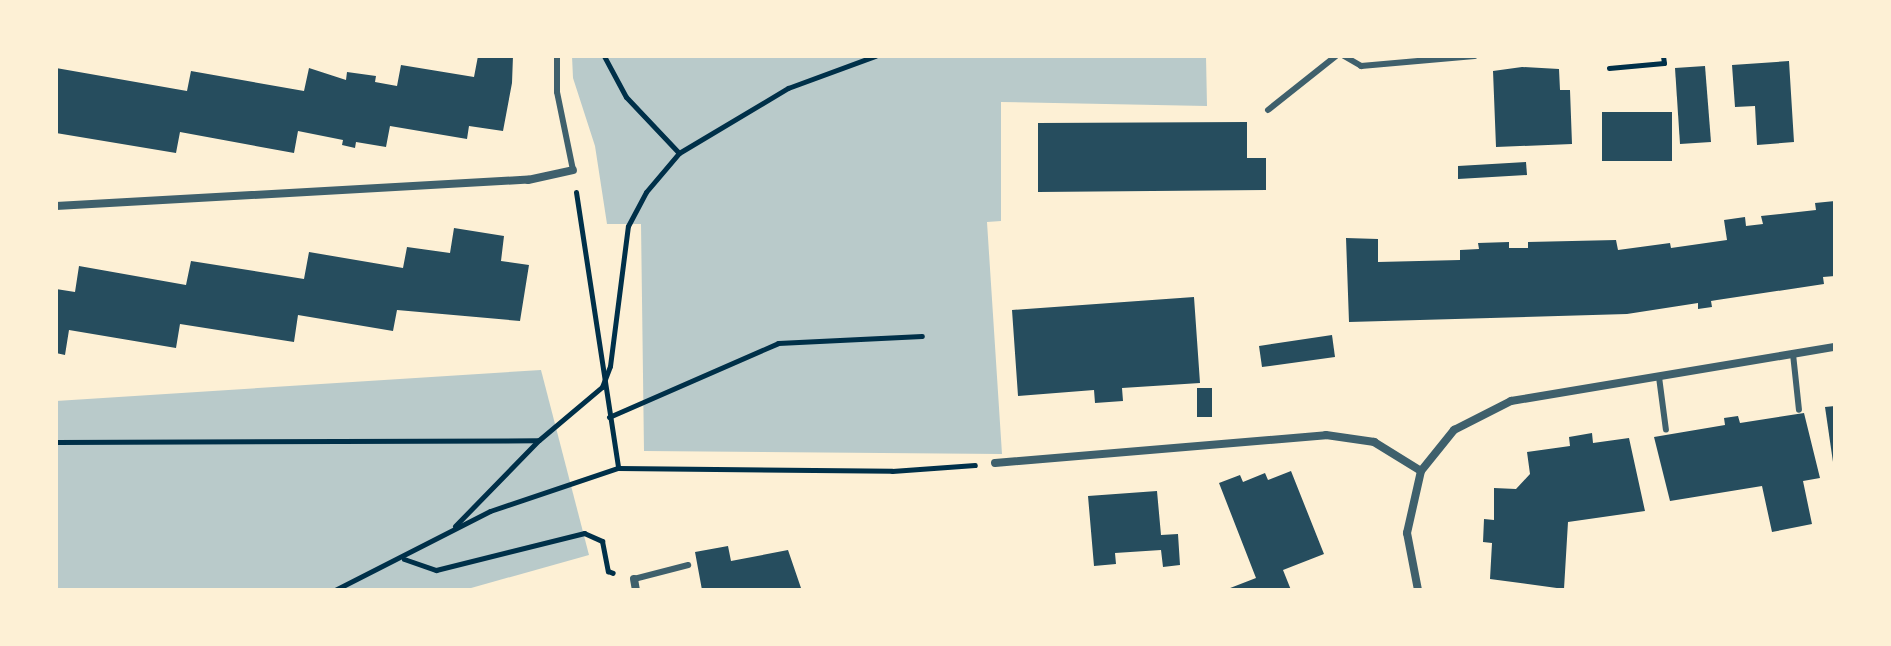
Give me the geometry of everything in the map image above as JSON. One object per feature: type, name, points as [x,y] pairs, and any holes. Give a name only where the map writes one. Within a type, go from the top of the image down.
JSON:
[{"type":"street","points":[[56,206],[528,180],[573,170]]},
{"type":"street","points":[[1418,590],[1407,533],[1421,471],[1454,430],[1511,401],[1835,347]]},
{"type":"street","points":[[995,463],[1326,435],[1374,442],[1421,471]]},
{"type":"street","points":[[634,579],[636,590]]},
{"type":"lane","points":[[557,56],[557,92],[573,170]]},
{"type":"lane","points":[[1268,110],[1336,56]]},
{"type":"lane","points":[[1344,56],[1361,66],[1475,56]]},
{"type":"lane","points":[[1793,354],[1799,410]]},
{"type":"lane","points":[[1659,377],[1666,430]]},
{"type":"lane","points":[[634,579],[688,565]]},
{"type":"path","points":[[604,56],[626,97],[679,153]]},
{"type":"path","points":[[449,532],[539,440],[602,387],[610,366],[628,226],[646,192],[679,153],[788,88],[875,56]]},
{"type":"path","points":[[1609,68],[1664,63],[1663,56]]},
{"type":"path","points":[[573,170],[602,387],[618,468]]},
{"type":"path","points":[[609,417],[778,343],[922,336]]},
{"type":"path","points":[[56,442],[539,440]]},
{"type":"path","points":[[335,590],[404,559],[490,511],[618,468],[892,471],[995,463]]},
{"type":"path","points":[[404,559],[436,570],[584,533],[602,541],[608,571],[634,579]]},
{"type":"shaded area","points":[[572,56],[1206,56],[1207,106],[1001,102],[1001,221],[987,222],[1002,454],[644,451],[641,224],[607,224],[595,146],[573,78]]},
{"type":"shaded area","points":[[541,370],[589,555],[464,590],[56,590],[56,401]]},
{"type":"building","points":[[478,56],[513,56],[512,83],[503,131],[469,126],[467,139],[390,126],[386,147],[356,142],[355,148],[342,145],[343,140],[298,131],[294,153],[180,132],[176,153],[56,133],[56,68],[187,91],[191,71],[304,91],[309,68],[346,80],[347,72],[376,76],[375,82],[397,86],[401,65],[474,77]]},
{"type":"building","points":[[1789,61],[1794,142],[1757,145],[1755,106],[1735,107],[1732,65]]},
{"type":"building","points":[[1705,66],[1711,142],[1680,144],[1675,68]]},
{"type":"building","points":[[1522,67],[1559,69],[1560,90],[1570,90],[1572,144],[1496,147],[1493,71]]},
{"type":"building","points":[[1602,112],[1672,112],[1672,161],[1602,161]]},
{"type":"building","points":[[1247,122],[1247,158],[1266,158],[1266,190],[1038,192],[1038,123]]},
{"type":"building","points":[[1526,162],[1527,175],[1458,179],[1458,166]]},
{"type":"building","points":[[1835,201],[1835,276],[1823,277],[1824,284],[1711,301],[1712,307],[1698,309],[1698,303],[1627,314],[1349,322],[1346,238],[1378,239],[1378,262],[1460,260],[1460,250],[1479,249],[1478,243],[1509,242],[1509,248],[1528,248],[1528,242],[1616,240],[1618,250],[1670,243],[1671,248],[1727,240],[1724,220],[1745,217],[1746,226],[1763,224],[1761,216],[1816,210],[1815,203]]},
{"type":"building","points":[[454,228],[504,236],[501,261],[529,265],[520,321],[397,310],[393,331],[298,315],[294,342],[180,324],[176,348],[69,330],[65,355],[56,353],[56,289],[75,292],[79,266],[186,285],[191,261],[304,279],[309,252],[403,268],[407,247],[450,253]]},
{"type":"building","points":[[1194,297],[1200,383],[1122,388],[1123,401],[1095,403],[1094,390],[1018,396],[1012,310]]},
{"type":"building","points":[[1332,335],[1335,357],[1262,367],[1259,346]]},
{"type":"building","points":[[1197,388],[1212,388],[1212,417],[1197,417]]},
{"type":"building","points":[[1835,406],[1835,462],[1833,462],[1825,407]]},
{"type":"building","points":[[1804,413],[1820,478],[1803,481],[1812,524],[1772,532],[1762,486],[1670,501],[1654,437],[1725,425],[1724,418],[1738,416],[1740,423]]},
{"type":"building","points":[[1592,433],[1593,443],[1629,438],[1645,511],[1568,522],[1564,589],[1490,579],[1492,543],[1483,542],[1484,519],[1494,520],[1494,488],[1516,489],[1530,474],[1527,452],[1570,446],[1569,437]]},
{"type":"building","points":[[1291,471],[1324,554],[1283,570],[1291,590],[1225,590],[1256,578],[1219,483],[1240,475],[1243,482],[1265,473],[1268,480]]},
{"type":"building","points":[[1157,491],[1161,535],[1178,534],[1180,565],[1163,567],[1161,550],[1115,553],[1116,564],[1094,566],[1088,496]]},
{"type":"building","points":[[728,546],[731,561],[788,550],[801,588],[702,590],[695,552]]}]
